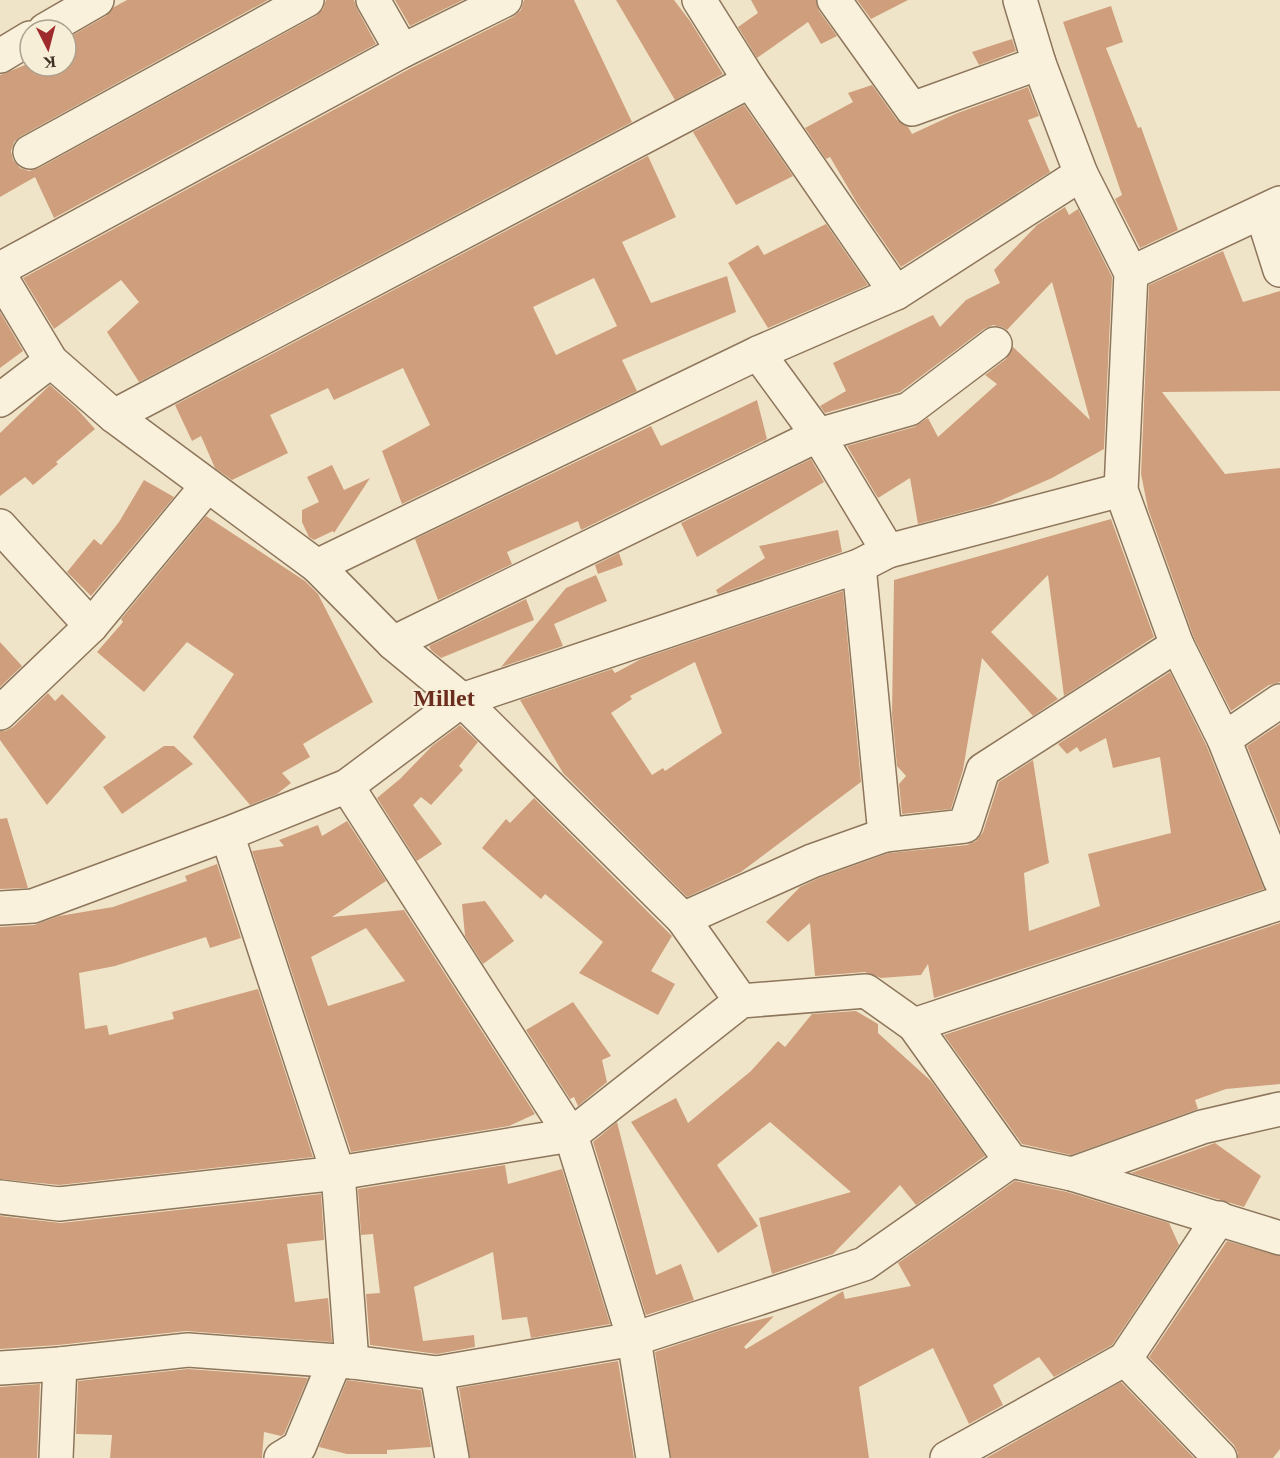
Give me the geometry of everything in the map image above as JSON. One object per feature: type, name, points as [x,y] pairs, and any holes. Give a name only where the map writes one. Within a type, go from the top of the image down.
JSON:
[{"type":"street","points":[[66,18],[97,0]]},
{"type":"street","points":[[30,152],[307,0]]},
{"type":"street","points":[[373,0],[402,51]]},
{"type":"street","points":[[0,270],[402,51],[505,0]]},
{"type":"street","points":[[699,0],[750,81],[896,293]]},
{"type":"street","points":[[834,0],[912,109],[1039,63]]},
{"type":"street","points":[[1020,0],[1039,63],[1081,174],[1131,273],[1121,490],[1177,645],[1224,739],[1280,880]]},
{"type":"street","points":[[0,56],[18,45]]},
{"type":"street","points":[[114,416],[750,81]]},
{"type":"street","points":[[317,566],[758,352],[896,293],[1081,174]]},
{"type":"street","points":[[1131,273],[1271,208],[1280,270]]},
{"type":"street","points":[[0,276],[51,361],[114,416],[317,566],[393,643],[462,700],[683,919],[741,1001]]},
{"type":"street","points":[[393,643],[818,435],[909,409],[995,344]]},
{"type":"street","points":[[758,352],[818,435],[888,551]]},
{"type":"street","points":[[0,399],[51,361]]},
{"type":"street","points":[[0,713],[91,626],[207,486]]},
{"type":"street","points":[[0,908],[33,906],[227,834],[347,786],[462,700],[859,566],[888,551],[1121,490]]},
{"type":"street","points":[[0,526],[91,626]]},
{"type":"street","points":[[859,566],[885,835]]},
{"type":"street","points":[[683,919],[812,861],[885,835],[965,826],[983,771],[1177,645]]},
{"type":"street","points":[[1224,739],[1280,700]]},
{"type":"street","points":[[347,786],[571,1135],[634,1339],[653,1458]]},
{"type":"street","points":[[227,834],[338,1173],[344,1361],[299,1447],[281,1458]]},
{"type":"street","points":[[914,1025],[1280,903]]},
{"type":"street","points":[[0,1197],[59,1204],[338,1173],[571,1135],[741,1001],[866,991],[914,1025],[1011,1161],[1072,1174],[1280,1238]]},
{"type":"street","points":[[1072,1174],[1202,1127],[1280,1109]]},
{"type":"street","points":[[0,1368],[188,1350],[344,1361],[437,1373],[634,1339],[864,1264],[1011,1161]]},
{"type":"street","points":[[947,1458],[1125,1359],[1219,1218]]},
{"type":"street","points":[[1125,1359],[1220,1458]]},
{"type":"street","points":[[56,1458],[60,1364]]},
{"type":"street","points":[[437,1373],[452,1458]]},
{"type":"building","points":[[127,0],[268,0],[21,136],[14,142],[11,151],[13,160],[20,168],[29,171],[39,168],[316,16],[323,9],[326,0],[354,0],[376,44],[54,218],[35,177],[0,197],[0,75],[18,68],[18,78],[78,78],[78,32],[106,16],[114,7]]},
{"type":"building","points":[[395,0],[463,0],[410,26]]},
{"type":"building","points":[[524,0],[574,0],[632,122],[139,382],[107,332],[139,302],[121,280],[54,329],[23,278],[411,68],[513,17],[521,10]]},
{"type":"building","points":[[616,0],[674,0],[723,74],[675,100]]},
{"type":"building","points":[[751,0],[816,0],[819,11],[837,36],[821,44],[808,22],[757,58],[738,27],[758,13]]},
{"type":"building","points":[[857,0],[908,0],[871,19]]},
{"type":"building","points":[[1111,6],[1123,42],[1106,48],[1138,128],[1141,127],[1178,230],[1140,248],[1115,199],[1122,195],[1063,22]]},
{"type":"building","points":[[1012,39],[1016,51],[979,65],[972,52]]},
{"type":"building","points":[[872,85],[897,120],[908,127],[912,134],[955,114],[1028,87],[1039,116],[1028,120],[1050,172],[901,267],[857,203],[830,157],[826,159],[805,128],[853,102],[848,93]]},
{"type":"building","points":[[744,105],[793,176],[736,205],[693,132]]},
{"type":"building","points":[[648,156],[676,217],[622,242],[651,303],[727,276],[736,312],[622,360],[637,391],[402,504],[382,451],[430,425],[403,368],[334,400],[328,388],[270,415],[288,453],[232,480],[215,468],[201,436],[192,441],[175,405]],"holes":[[[594,278],[617,326],[556,355],[533,307]]]},
{"type":"building","points":[[1065,207],[1069,215],[1078,209],[1112,277],[1104,449],[1052,478],[990,505],[918,524],[910,478],[878,498],[847,446],[914,427],[928,418],[938,437],[997,384],[985,375],[1006,359],[1013,347],[1090,420],[1052,282],[1007,330],[993,325],[984,329],[900,392],[825,413],[820,406],[846,391],[833,363],[933,315],[940,327],[966,300],[1000,283],[994,270],[1037,225]]},
{"type":"building","points":[[826,224],[868,285],[768,328],[728,263],[758,245],[764,255]]},
{"type":"building","points":[[1223,251],[1243,302],[1280,291],[1280,391],[1162,392],[1225,474],[1280,468],[1280,682],[1269,685],[1231,711],[1194,638],[1148,509],[1141,474],[1149,285]]},
{"type":"building","points":[[0,312],[23,351],[0,368]]},
{"type":"building","points":[[50,385],[95,429],[33,485],[25,477],[0,496],[0,433]]},
{"type":"building","points":[[757,400],[767,439],[581,530],[578,521],[507,552],[512,564],[438,600],[415,539],[651,426],[661,446]]},
{"type":"building","points":[[811,459],[824,482],[697,557],[681,523]]},
{"type":"building","points":[[332,465],[344,490],[370,478],[334,533],[333,531],[314,540],[309,537],[302,522],[302,510],[319,502],[307,477]]},
{"type":"building","points":[[144,480],[174,497],[91,596],[67,572],[94,539],[101,545],[119,522]]},
{"type":"building","points":[[206,516],[305,581],[318,594],[373,702],[303,744],[310,757],[282,773],[291,783],[277,794],[250,805],[193,737],[234,674],[187,642],[144,692],[97,652],[123,622],[121,619]]},
{"type":"building","points":[[1111,519],[1154,637],[1064,696],[1048,575],[991,632],[1058,699],[1033,716],[982,658],[963,770],[951,809],[902,814],[899,784],[906,776],[897,766],[892,714],[894,580]]},
{"type":"building","points":[[838,530],[842,552],[718,594],[716,590],[765,558],[759,546]]},
{"type":"building","points":[[619,553],[623,565],[598,574],[595,565]]},
{"type":"building","points":[[596,575],[607,601],[554,624],[563,646],[501,667],[566,588]]},
{"type":"building","points":[[843,591],[861,782],[741,872],[687,897],[563,773],[520,700],[612,669],[615,673],[641,659]],"holes":[[[695,662],[722,733],[665,771],[663,768],[652,775],[611,713],[632,699],[630,696]]]},
{"type":"building","points":[[526,599],[534,620],[441,658],[431,650],[429,646]]},
{"type":"building","points":[[0,642],[22,666],[0,687]]},
{"type":"building","points":[[1170,672],[1207,747],[1264,889],[934,998],[928,964],[921,975],[881,978],[865,972],[815,976],[810,923],[788,942],[766,922],[800,887],[819,878],[889,853],[967,845],[976,841],[983,832],[999,782],[1033,760],[1049,863],[1024,873],[1029,931],[1100,906],[1088,854],[1171,833],[1160,757],[1113,768],[1106,738],[1080,752],[1077,747],[1067,754],[1058,744]]},
{"type":"building","points":[[48,693],[55,701],[62,694],[106,737],[47,805],[0,740],[0,731],[13,727]]},
{"type":"building","points":[[1280,724],[1280,829],[1247,746]]},
{"type":"building","points":[[460,725],[478,742],[459,766],[463,770],[431,805],[421,797],[413,805],[442,844],[417,861],[377,798],[400,779],[432,746]]},
{"type":"building","points":[[164,746],[174,746],[193,764],[122,814],[103,787]]},
{"type":"building","points":[[534,798],[672,936],[651,971],[675,984],[658,1015],[579,973],[603,942],[545,894],[541,899],[482,848],[506,819],[510,823]]},
{"type":"building","points":[[7,818],[28,888],[0,889],[0,819]]},
{"type":"building","points":[[347,821],[386,881],[332,917],[404,910],[535,1114],[509,1126],[351,1152],[252,851],[284,846],[279,840],[318,825],[322,836]],"holes":[[[366,928],[405,981],[328,1006],[311,957]]]},
{"type":"building","points":[[217,864],[241,938],[210,948],[206,937],[115,966],[79,973],[85,1029],[107,1025],[109,1035],[174,1019],[172,1012],[258,989],[313,1157],[59,1185],[0,1179],[0,927],[34,925],[59,916],[113,907],[187,881],[185,876]]},
{"type":"building","points":[[485,901],[514,941],[483,964],[465,936],[462,904]]},
{"type":"building","points":[[1280,923],[1280,1084],[1226,1089],[1195,1100],[1198,1109],[1071,1155],[1022,1144],[944,1035]]},
{"type":"building","points":[[573,1002],[611,1056],[602,1060],[607,1082],[578,1106],[574,1097],[570,1099],[526,1030]]},
{"type":"building","points":[[856,1011],[878,1024],[878,1033],[931,1081],[985,1156],[916,1205],[900,1185],[833,1254],[772,1274],[759,1218],[851,1192],[770,1122],[717,1165],[758,1226],[718,1253],[631,1122],[676,1098],[688,1123],[751,1071],[778,1041],[785,1047],[812,1014]]},
{"type":"building","points":[[617,1122],[656,1275],[681,1264],[694,1300],[646,1315],[593,1142]]},
{"type":"building","points":[[1215,1143],[1261,1176],[1244,1207],[1131,1173]]},
{"type":"building","points":[[505,1165],[508,1184],[562,1169],[610,1324],[531,1338],[527,1317],[502,1320],[493,1252],[414,1287],[423,1341],[474,1335],[475,1347],[437,1354],[370,1345],[366,1294],[380,1293],[373,1234],[361,1235],[358,1189]]},
{"type":"building","points":[[1015,1181],[1067,1192],[1169,1223],[1179,1245],[1112,1345],[1054,1377],[1039,1357],[993,1385],[1003,1405],[969,1424],[933,1348],[859,1387],[869,1458],[671,1458],[655,1352],[727,1328],[774,1316],[744,1347],[746,1349],[843,1291],[845,1299],[911,1286],[898,1263]]},
{"type":"building","points":[[321,1194],[324,1240],[287,1244],[295,1302],[328,1298],[332,1342],[186,1331],[0,1349],[0,1216],[61,1223]]},
{"type":"building","points":[[1227,1241],[1280,1256],[1280,1449],[1273,1458],[1238,1458],[1234,1445],[1149,1357]]},
{"type":"building","points":[[618,1361],[634,1458],[470,1458],[459,1388]]},
{"type":"building","points":[[188,1369],[308,1378],[284,1434],[281,1436],[264,1432],[262,1458],[110,1458],[112,1435],[76,1434],[78,1381]]},
{"type":"building","points":[[347,1380],[421,1390],[431,1447],[387,1450],[387,1454],[347,1454],[319,1447]]},
{"type":"building","points":[[1121,1382],[1194,1458],[986,1458]]},
{"type":"building","points":[[40,1384],[37,1458],[0,1458],[0,1387]]},
{"type":"district","name":"Millet","points":[[444,698]]}]
